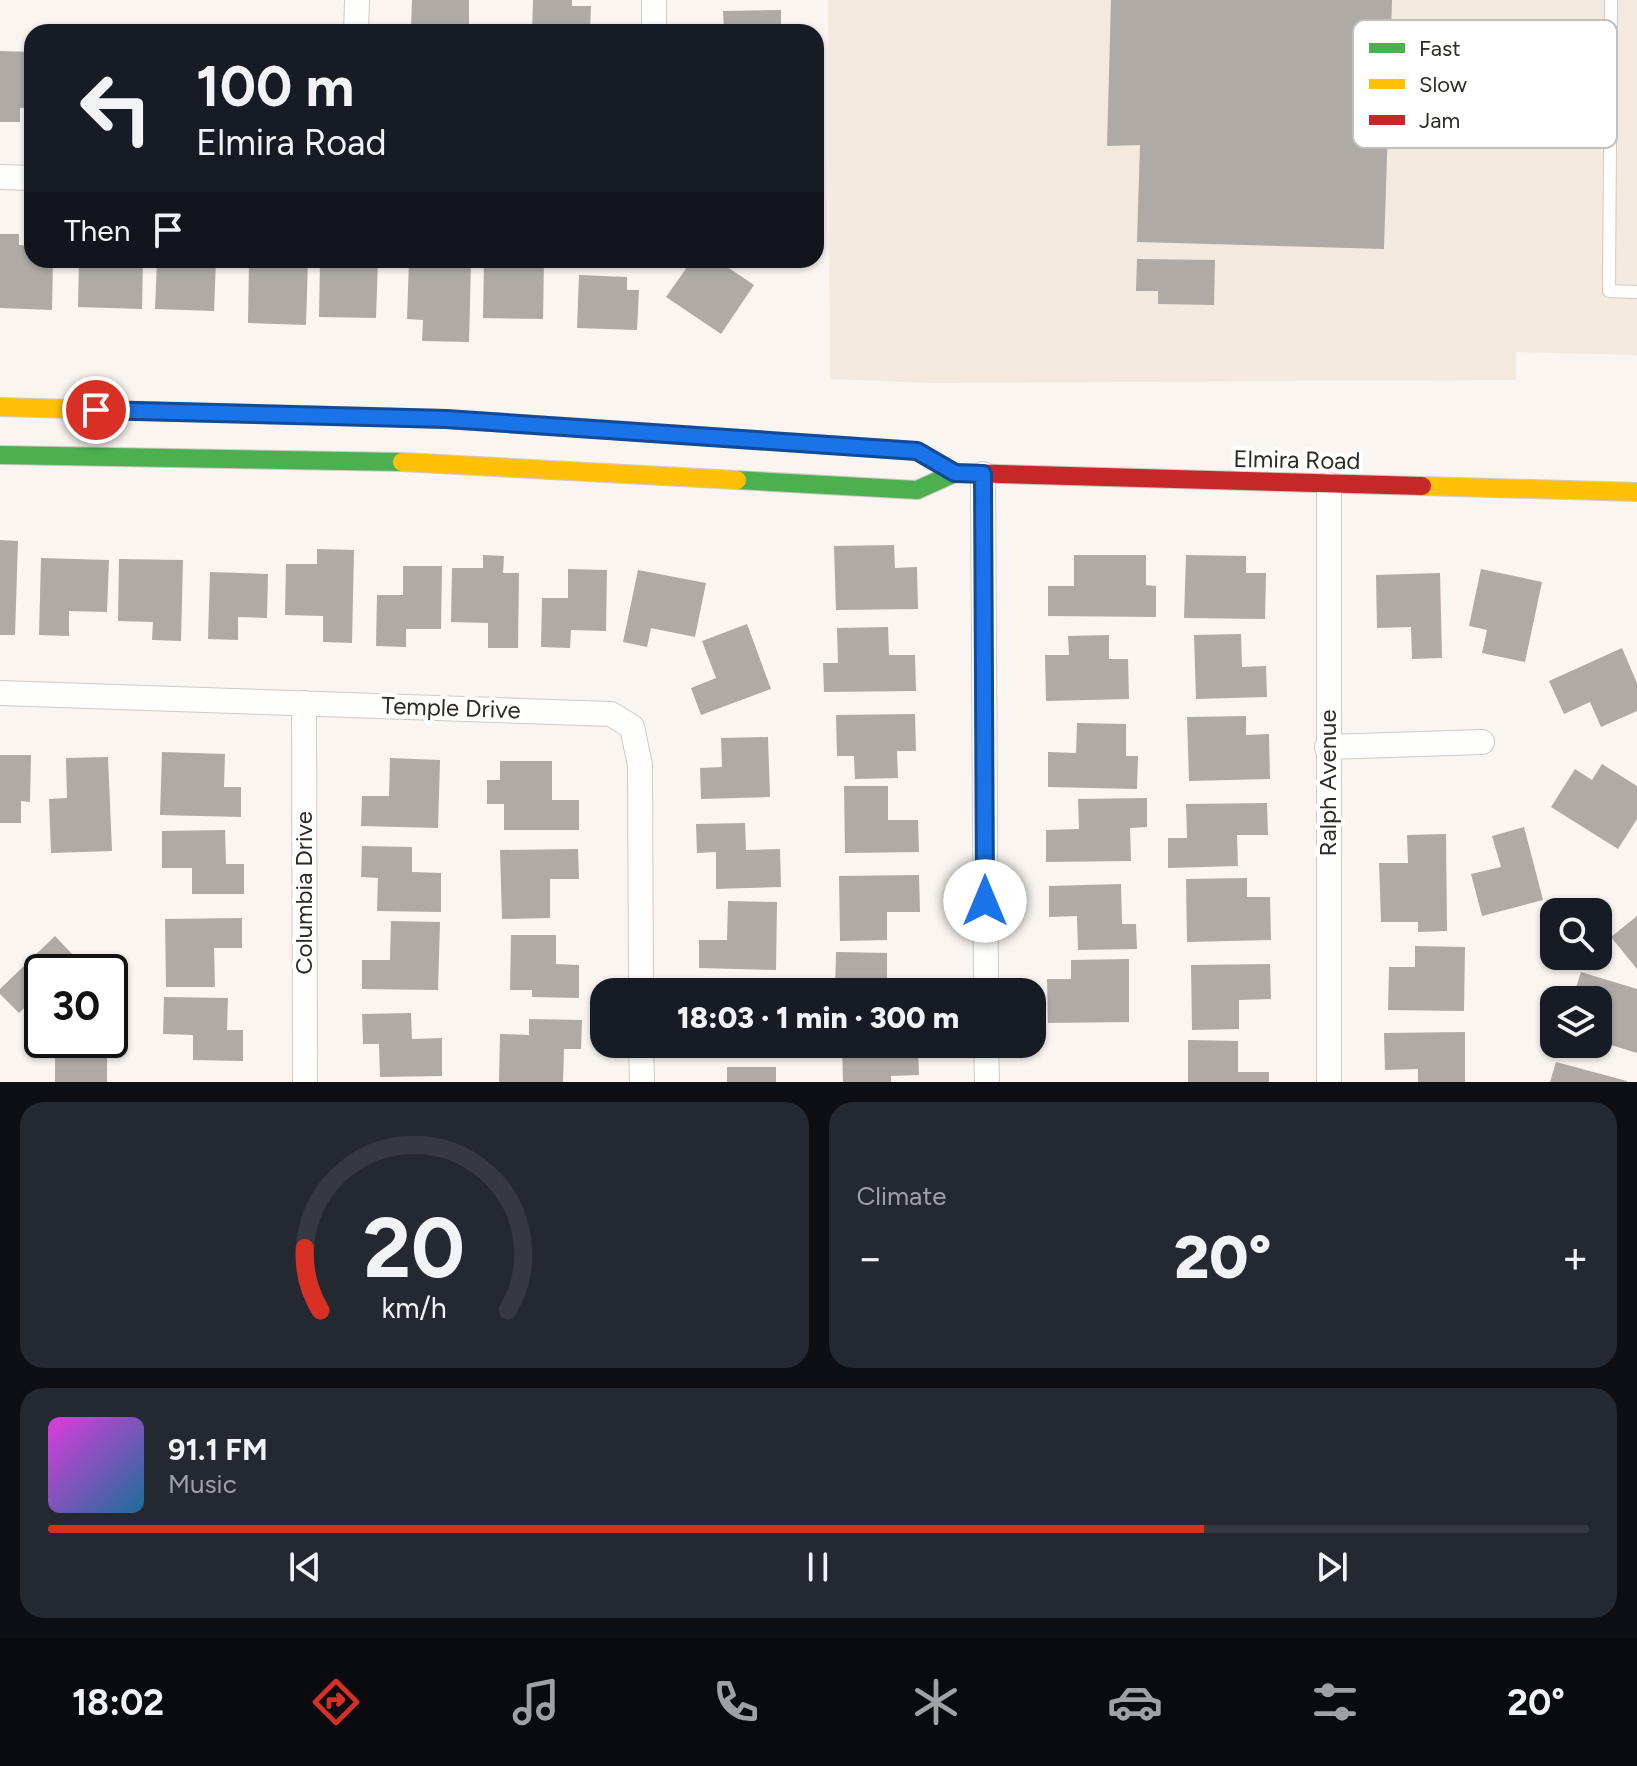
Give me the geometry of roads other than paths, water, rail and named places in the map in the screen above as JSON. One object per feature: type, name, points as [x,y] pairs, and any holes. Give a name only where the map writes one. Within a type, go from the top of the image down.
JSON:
[{"type":"main road","name":"Elmira Road","points":[[0,407],[446,419],[917,451],[955,473]]},
{"type":"main road","name":"Elmira Road","points":[[0,455],[448,463],[917,490],[955,473],[1637,492]]},
{"type":"street","points":[[356,24],[357,0]]},
{"type":"street","points":[[654,0],[654,24]]},
{"type":"street","points":[[0,177],[24,178]]},
{"type":"street","points":[[983,474],[986,978]]},
{"type":"street","name":"Ralph Avenue","points":[[1329,485],[1329,1082]]},
{"type":"street","name":"Temple Drive","points":[[0,693],[611,714],[632,727],[640,765],[641,978]]},
{"type":"street","name":"Columbia Drive","points":[[304,703],[305,1082]]},
{"type":"street","points":[[1327,747],[1482,742]]},
{"type":"street","points":[[641,1058],[642,1082]]},
{"type":"street","points":[[986,1058],[987,1082]]},
{"type":"lane","points":[[1611,0],[1611,20]]},
{"type":"lane","points":[[1610,148],[1609,291],[1637,292]]}]
